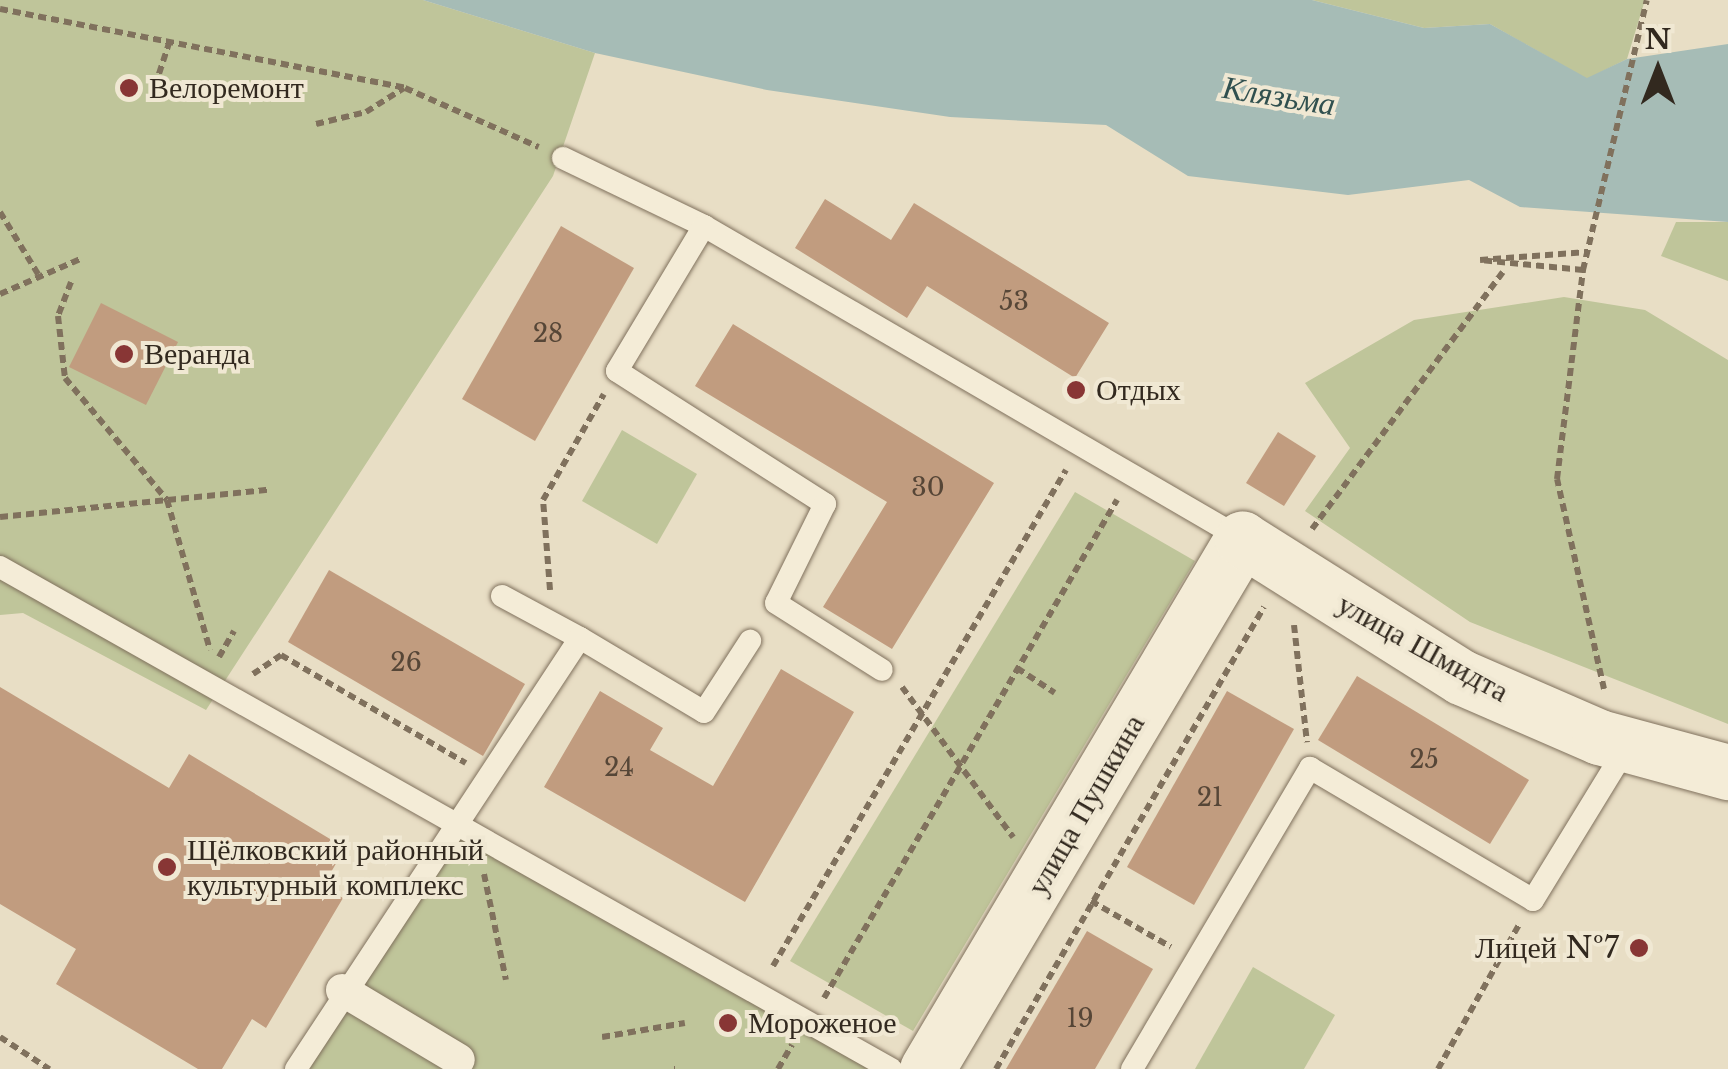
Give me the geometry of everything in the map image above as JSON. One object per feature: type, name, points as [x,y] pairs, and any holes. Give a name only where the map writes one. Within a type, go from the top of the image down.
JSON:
[{"type":"street","name":"улица Шмидта","points":[[1242,539],[1290,594],[1461,677],[1619,729],[1728,772]]},
{"type":"street","name":"улица Пушкина","points":[[927,1069],[1242,539]]},
{"type":"street","points":[[342,990],[459,1060]]},
{"type":"lane","points":[[563,158],[704,226],[1242,539]]},
{"type":"lane","points":[[704,226],[617,371],[824,504],[776,603],[882,670]]},
{"type":"lane","points":[[0,567],[891,1069]]},
{"type":"lane","points":[[502,596],[704,712],[750,641]]},
{"type":"lane","points":[[296,1069],[342,990],[490,777],[580,638]]},
{"type":"lane","points":[[1132,1069],[1310,768],[1532,900],[1619,729]]},
{"type":"path","points":[[1619,729],[1557,479],[1583,270],[1646,4],[1634,0]]},
{"type":"path","points":[[0,9],[405,88],[563,158]]},
{"type":"path","points":[[155,86],[170,40]]},
{"type":"path","points":[[316,124],[366,112],[405,88]]},
{"type":"path","points":[[0,212],[38,274]]},
{"type":"path","points":[[1583,270],[1480,260],[1587,252]]},
{"type":"path","points":[[0,294],[38,274],[80,259]]},
{"type":"path","points":[[996,1069],[1290,594],[1504,272]]},
{"type":"path","points":[[71,282],[58,316],[65,378],[166,500],[214,666]]},
{"type":"path","points":[[552,623],[544,500],[617,371]]},
{"type":"path","points":[[772,965],[1068,466],[1086,476]]},
{"type":"path","points":[[823,999],[1120,494],[1103,485]]},
{"type":"path","points":[[0,516],[268,490]]},
{"type":"path","points":[[1290,594],[1310,768]]},
{"type":"path","points":[[281,655],[490,777]]},
{"type":"path","points":[[1017,668],[1055,693]]},
{"type":"path","points":[[482,865],[506,980]]},
{"type":"path","points":[[1438,1069],[1532,900]]},
{"type":"path","points":[[602,1037],[685,1022]]},
{"type":"path","points":[[0,1037],[49,1069]]},
{"type":"green space","points":[[0,0],[423,0],[595,53],[553,176],[206,710],[23,613],[0,615]]},
{"type":"green space","points":[[1312,0],[1645,0],[1627,59],[1587,79],[1490,24],[1424,28]]},
{"type":"green space","points":[[1676,222],[1728,222],[1728,281],[1661,256]]},
{"type":"green space","points":[[1564,297],[1645,310],[1728,360],[1728,724],[1470,622],[1305,511],[1350,448],[1305,383],[1414,320]]},
{"type":"green space","points":[[622,430],[697,474],[657,544],[582,501]]},
{"type":"green space","points":[[1075,492],[1195,561],[913,1031],[790,961]]},
{"type":"green space","points":[[456,826],[891,1069],[296,1069]]},
{"type":"green space","points":[[1253,967],[1335,1015],[1304,1069],[1195,1069]]},
{"type":"water","name":"Клязьма","points":[[423,0],[1312,0],[1424,28],[1490,24],[1587,78],[1627,59],[1728,44],[1728,222],[1520,207],[1469,180],[1348,195],[1188,176],[1106,125],[950,117],[767,90],[595,53]]},
{"type":"building","points":[[825,199],[891,240],[914,203],[1109,323],[1075,378],[927,286],[907,318],[795,248]]},
{"type":"building","points":[[561,226],[634,268],[535,441],[462,399]]},
{"type":"building","name":"Веранда","points":[[101,303],[178,342],[146,405],[69,367]]},
{"type":"building","points":[[733,324],[994,483],[892,649],[823,607],[887,502],[695,386]]},
{"type":"building","points":[[1278,432],[1316,456],[1284,506],[1246,483]]},
{"type":"building","points":[[329,570],[525,684],[483,756],[288,642]]},
{"type":"building","points":[[781,669],[854,712],[745,902],[544,787],[600,691],[663,728],[650,750],[713,786]]},
{"type":"building","points":[[1357,676],[1529,780],[1490,844],[1318,740]]},
{"type":"building","name":"Щёлковский районный культурный комплекс","points":[[0,687],[169,788],[189,754],[345,848],[323,886],[343,898],[266,1028],[252,1019],[222,1069],[198,1069],[56,984],[76,949],[0,904]]},
{"type":"building","points":[[1227,691],[1294,729],[1194,905],[1127,867]]},
{"type":"building","points":[[1087,931],[1153,969],[1095,1069],[1006,1069]]},
{"type":"place","name":"Велоремонт","points":[[129,88]]},
{"type":"place","name":"Веранда","points":[[124,354]]},
{"type":"place","name":"Отдых","points":[[1076,390]]},
{"type":"place","name":"Щёлковский районный культурный комплекс","points":[[167,867]]},
{"type":"place","name":"Лицей №7","points":[[1639,948]]},
{"type":"place","name":"Мороженое","points":[[728,1023]]}]
